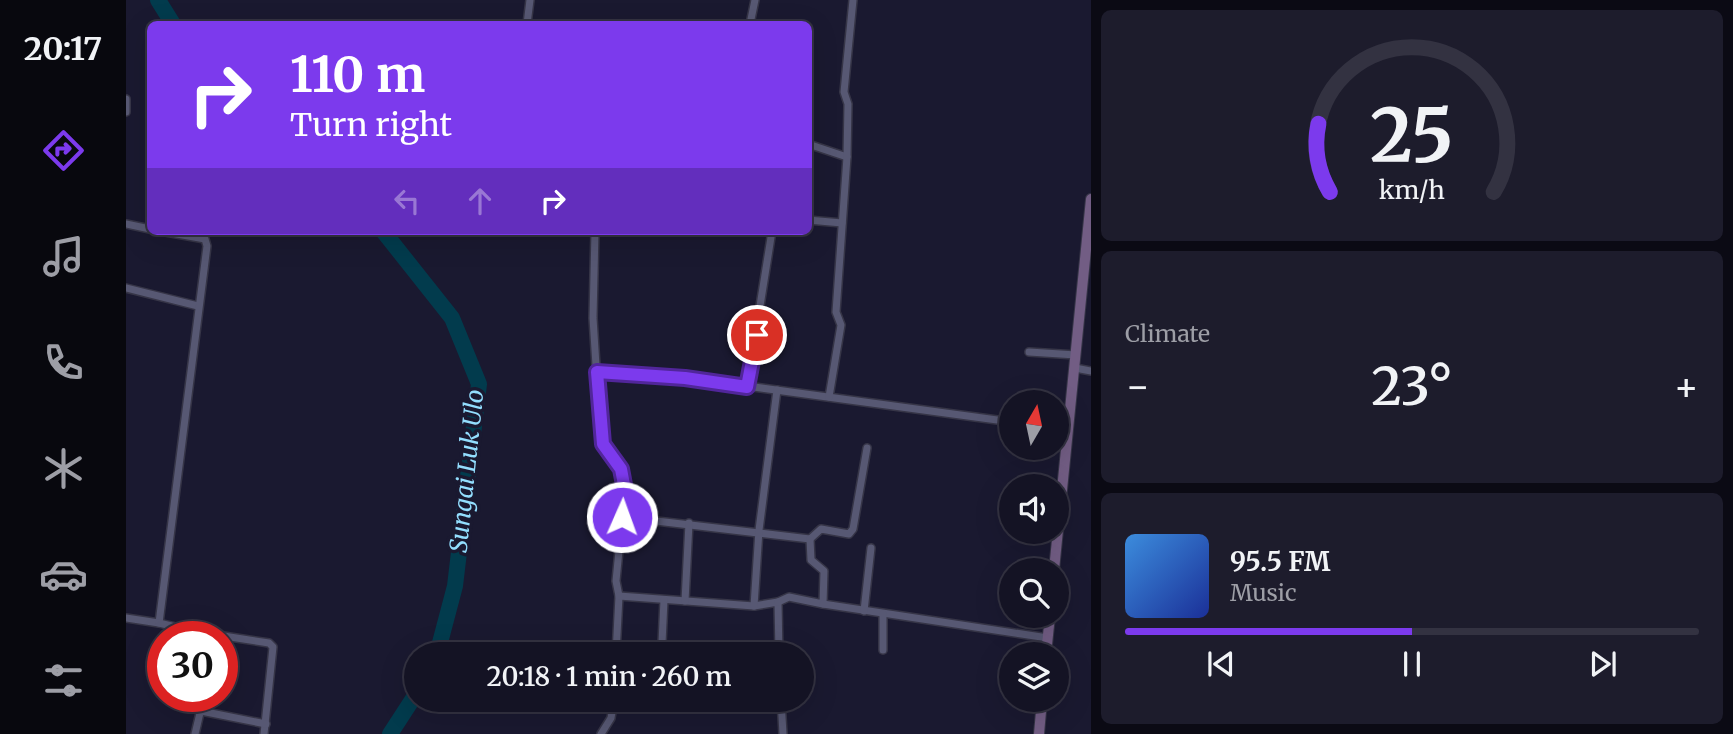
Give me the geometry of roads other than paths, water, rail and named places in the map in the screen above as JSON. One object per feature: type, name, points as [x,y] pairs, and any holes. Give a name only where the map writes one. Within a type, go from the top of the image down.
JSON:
[{"type":"main road","points":[[1069,397],[1075,368],[1091,199]]},
{"type":"main road","points":[[1055,558],[1060,460]]},
{"type":"main road","points":[[1048,642],[1049,628]]},
{"type":"main road","points":[[1040,734],[1041,712]]},
{"type":"street","points":[[527,21],[530,0]]},
{"type":"street","points":[[751,21],[755,0]]},
{"type":"street","points":[[829,397],[841,325],[836,312],[848,109],[844,92],[853,0]]},
{"type":"street","points":[[126,99],[126,112]]},
{"type":"street","points":[[812,145],[846,157]]},
{"type":"street","points":[[812,220],[842,223]]},
{"type":"street","points":[[126,224],[147,228]]},
{"type":"street","points":[[159,621],[208,242],[177,235]]},
{"type":"street","points":[[595,235],[593,318],[603,444],[621,469],[625,490],[616,581],[619,596],[617,642]]},
{"type":"street","points":[[747,387],[771,235]]},
{"type":"street","points":[[126,288],[198,306]]},
{"type":"street","points":[[1029,352],[1076,355]]},
{"type":"street","points":[[1075,368],[1091,371]]},
{"type":"street","points":[[597,372],[694,379],[999,420]]},
{"type":"street","points":[[754,606],[759,530],[777,390]]},
{"type":"street","points":[[622,517],[759,530],[803,538],[821,529],[845,534],[851,532],[867,448]]},
{"type":"street","points":[[685,601],[690,523]]},
{"type":"street","points":[[803,538],[811,561],[824,571],[823,604]]},
{"type":"street","points":[[864,611],[871,548]]},
{"type":"street","points":[[619,596],[754,606],[778,603],[789,597],[864,611],[1048,638]]},
{"type":"street","points":[[662,642],[664,600]]},
{"type":"street","points":[[778,603],[779,642]]},
{"type":"street","points":[[883,614],[883,650]]},
{"type":"street","points":[[126,618],[147,621]]},
{"type":"street","points":[[238,639],[272,644],[264,734]]},
{"type":"street","points":[[195,734],[200,712]]},
{"type":"street","points":[[210,712],[266,724]]},
{"type":"street","points":[[601,734],[612,712]]},
{"type":"street","points":[[782,712],[783,734]]},
{"type":"waterway","name":"Sungai Luk Ulo","points":[[158,0],[171,21]]},
{"type":"waterway","name":"Sungai Luk Ulo","points":[[386,235],[452,318],[479,384],[455,586],[440,642]]},
{"type":"waterway","name":"Sungai Luk Ulo","points":[[390,734],[404,712]]}]
